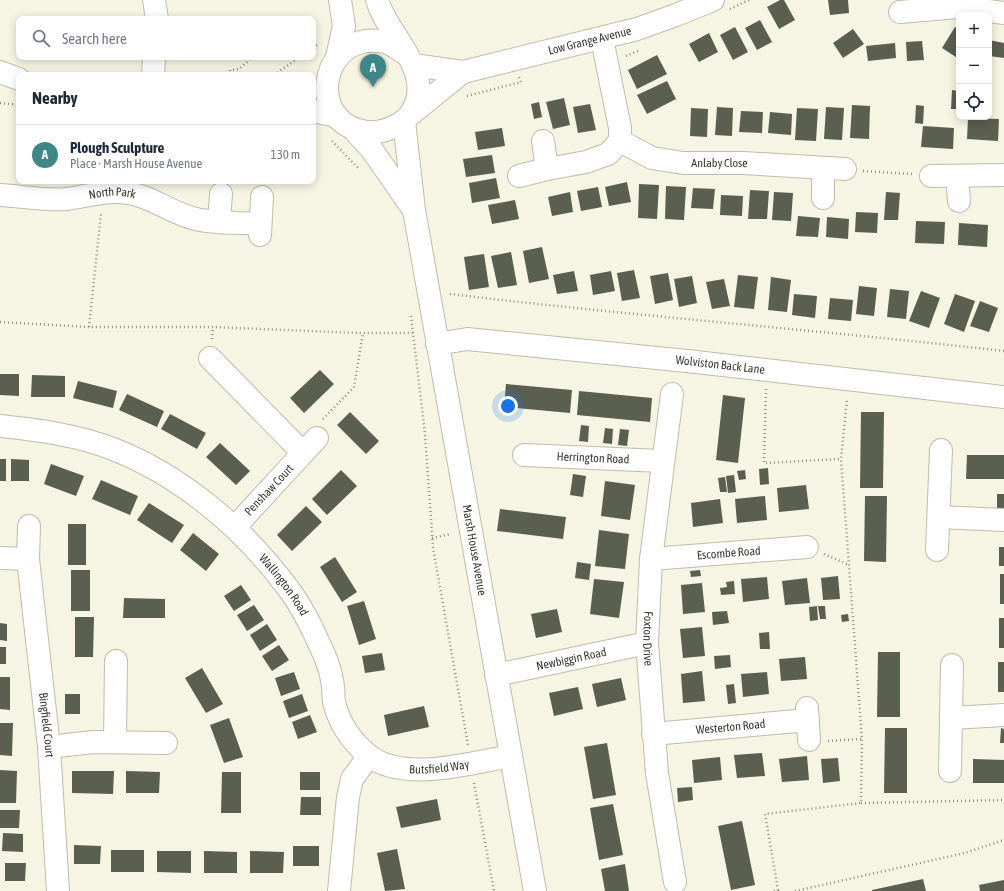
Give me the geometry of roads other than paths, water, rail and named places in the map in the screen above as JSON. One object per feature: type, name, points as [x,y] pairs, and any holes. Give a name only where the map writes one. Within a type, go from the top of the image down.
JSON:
[{"type":"street","points":[[154,0],[157,16]]},
{"type":"street","name":"Marsh House Avenue","points":[[340,0],[344,26],[327,69],[326,88],[330,104],[372,150],[414,210]]},
{"type":"street","name":"Marsh House Avenue","points":[[377,0],[410,59],[418,79],[419,93],[407,118],[414,210],[535,891]]},
{"type":"street","name":"Low Grange Avenue","points":[[407,118],[463,72],[602,39],[676,16],[713,0]]},
{"type":"street","points":[[900,12],[937,4],[1004,13]]},
{"type":"street","points":[[519,176],[547,168],[586,162],[608,154],[620,141],[620,128],[602,39]]},
{"type":"street","points":[[327,69],[355,44],[371,41],[386,43],[410,59]]},
{"type":"street","name":"Low Grange Avenue","points":[[410,59],[463,72]]},
{"type":"street","points":[[153,72],[154,60]]},
{"type":"street","points":[[0,72],[16,78]]},
{"type":"street","points":[[316,112],[345,122],[367,133],[387,131],[407,118]]},
{"type":"street","points":[[543,141],[547,168]]},
{"type":"street","name":"Anlaby Close","points":[[620,141],[652,158],[683,163],[743,163],[845,169]]},
{"type":"street","points":[[823,168],[823,198]]},
{"type":"street","points":[[931,176],[1004,175]]},
{"type":"street","points":[[957,176],[959,201]]},
{"type":"street","name":"North Park","points":[[0,195],[67,199],[119,192],[141,196],[159,202],[177,213],[197,220],[219,221],[260,230],[262,197]]},
{"type":"street","points":[[219,221],[221,194]]},
{"type":"street","name":"Wolviston Back Lane","points":[[437,344],[467,339],[766,370],[1004,397]]},
{"type":"street","name":"Penshaw Court","points":[[210,358],[278,429],[310,445],[235,526]]},
{"type":"street","name":"Foxton Drive","points":[[672,394],[662,461],[651,559],[647,643],[653,734],[675,882]]},
{"type":"street","name":"Wallington Road","points":[[0,426],[68,436],[112,449],[151,467],[181,486],[235,526],[288,587],[306,616],[324,654],[333,682],[334,701],[343,726],[369,756]]},
{"type":"street","points":[[937,550],[941,450]]},
{"type":"street","name":"Herrington Road","points":[[524,455],[662,461]]},
{"type":"street","points":[[939,517],[1004,520]]},
{"type":"street","name":"Bingfield Court","points":[[29,526],[28,559],[49,747],[58,891]]},
{"type":"street","name":"Escombe Road","points":[[651,559],[807,546]]},
{"type":"street","points":[[0,558],[28,559]]},
{"type":"street","name":"Newbiggin Road","points":[[496,675],[647,643]]},
{"type":"street","points":[[116,661],[116,742]]},
{"type":"street","points":[[950,771],[952,665]]},
{"type":"street","points":[[952,718],[1004,715]]},
{"type":"street","name":"Westerton Road","points":[[653,734],[808,723]]},
{"type":"street","points":[[49,747],[93,742],[166,743]]},
{"type":"street","points":[[339,891],[350,785],[352,779],[369,756]]},
{"type":"street","name":"Butsfield Way","points":[[369,756],[393,767],[416,771],[510,756]]},
{"type":"place","name":"Plough Sculpture","points":[[373,87]]}]
